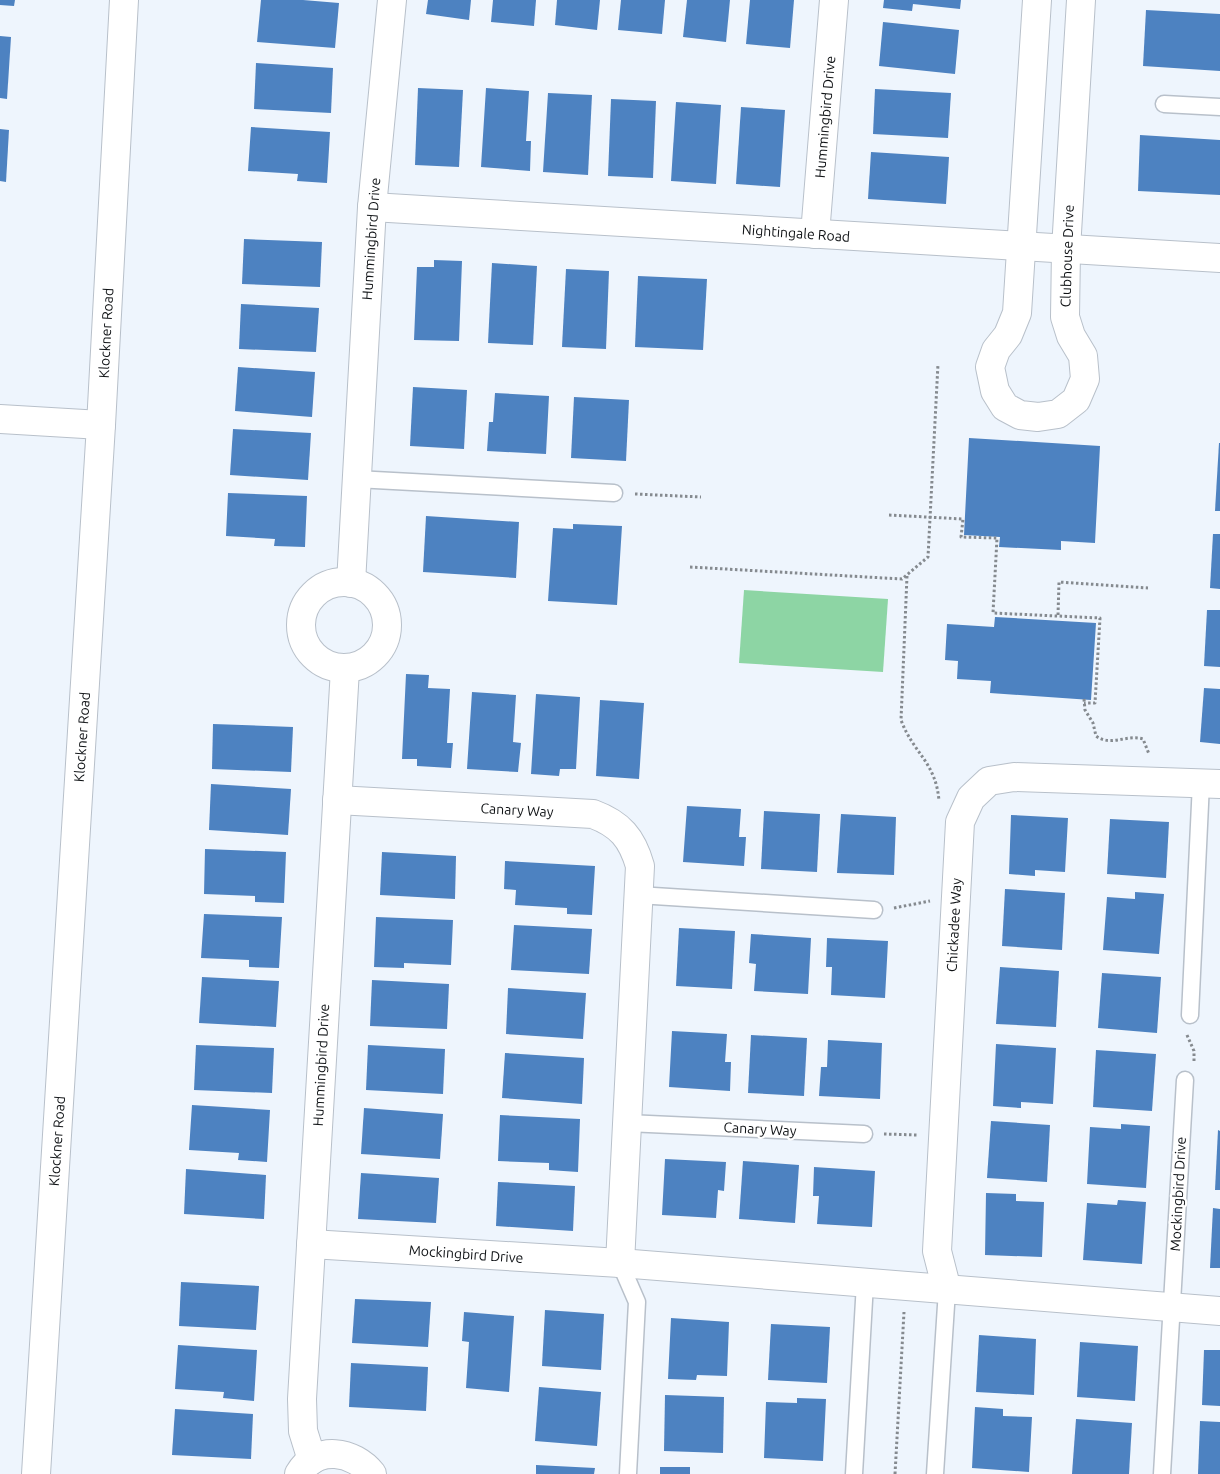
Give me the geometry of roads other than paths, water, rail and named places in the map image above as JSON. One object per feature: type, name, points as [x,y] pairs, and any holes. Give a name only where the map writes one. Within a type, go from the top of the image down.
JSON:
[{"type":"street","name":"Klockner Road","points":[[36,1474],[101,425],[124,0]]},
{"type":"street","name":"Hummingbird Drive","points":[[351,583],[372,207],[392,0]]},
{"type":"street","name":"Hummingbird Drive","points":[[815,234],[834,0]]},
{"type":"street","name":"Clubhouse Drive","points":[[1037,0],[1017,313],[1008,335],[996,350],[990,367],[995,391],[1005,407],[1020,415],[1038,417],[1058,414],[1076,400],[1085,379],[1082,356],[1071,336],[1065,317],[1066,249],[1081,0]]},
{"type":"street","name":"Nightingale Road","points":[[372,207],[1220,258]]},
{"type":"street","points":[[0,419],[101,425]]},
{"type":"street","points":[[336,583],[351,583],[364,587],[376,596],[383,608],[387,628],[381,649],[372,659],[359,666],[345,669],[331,666],[318,660],[309,650],[303,637],[301,623],[305,609],[312,597],[323,588],[336,583]]},
{"type":"street","name":"Hummingbird Drive","points":[[345,669],[302,1399],[303,1431],[306,1467],[326,1454],[340,1453],[353,1457],[365,1465],[372,1474]]},
{"type":"street","name":"Chickadee Way","points":[[947,1290],[937,1251],[960,822],[971,798],[989,781],[1014,777],[1210,783]]},
{"type":"street","name":"Canary Way","points":[[337,800],[593,814],[610,820],[625,832],[635,849],[640,866],[620,1263]]},
{"type":"street","name":"Mockingbird Drive","points":[[311,1244],[620,1263],[1220,1311]]},
{"type":"lane","points":[[1164,104],[1220,108]]},
{"type":"lane","points":[[356,479],[614,493]]},
{"type":"lane","name":"Chickadee Way","points":[[1190,1015],[1210,783]]},
{"type":"lane","points":[[638,895],[874,910]]},
{"type":"lane","name":"Mockingbird Drive","points":[[1162,1474],[1185,1080]]},
{"type":"lane","name":"Canary Way","points":[[627,1123],[864,1134]]},
{"type":"lane","points":[[620,1263],[637,1302],[628,1474]]},
{"type":"lane","points":[[854,1474],[865,1283]]},
{"type":"lane","points":[[935,1474],[947,1290]]}]
